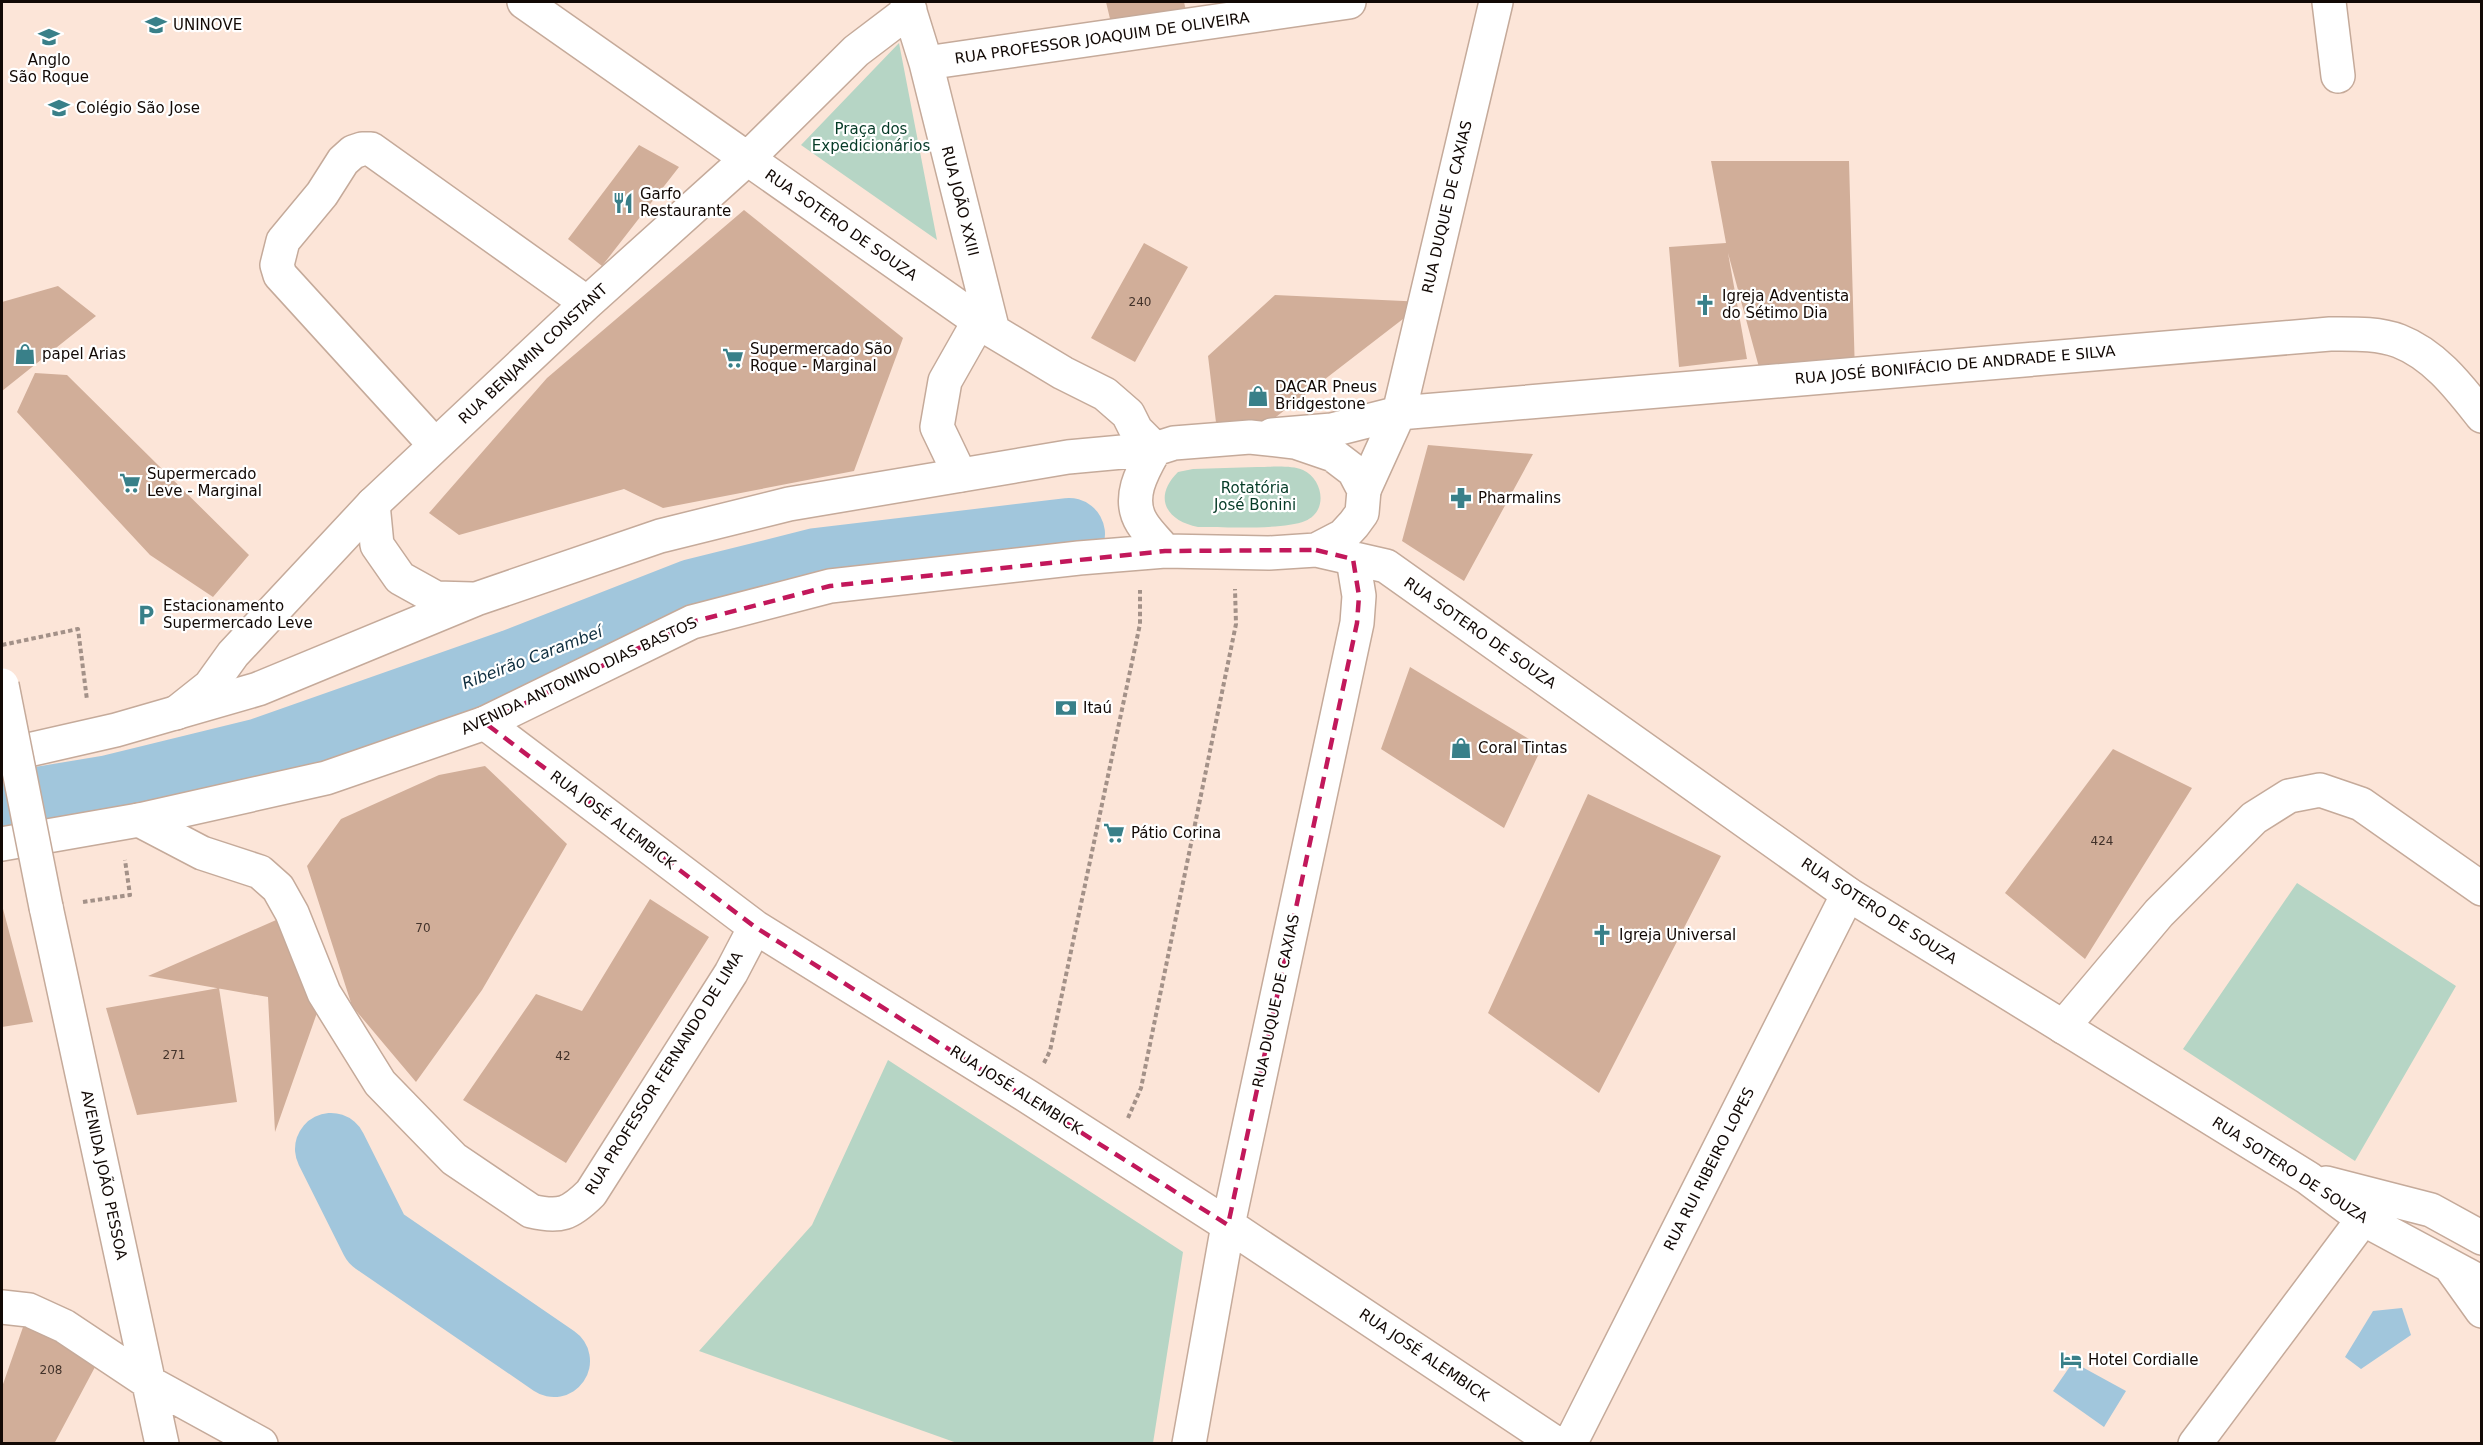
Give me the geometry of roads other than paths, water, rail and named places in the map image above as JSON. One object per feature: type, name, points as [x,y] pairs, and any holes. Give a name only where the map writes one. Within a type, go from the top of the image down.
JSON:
[{"type":"street","name":"RUA SOTERO DE SOUZA","points":[[524,2],[986,326],[1063,373],[1105,394],[1128,414],[1136,430],[1155,449]]},
{"type":"street","name":"RUA PROFESSOR JOAQUIM DE OLIVEIRA","points":[[926,63],[1284,7],[1349,2]]},
{"type":"street","name":"RUA DUQUE DE CAXIAS","points":[[1363,502],[1399,413],[1496,2]]},
{"type":"street","points":[[2329,2],[2338,76]]},
{"type":"street","name":"RUA BENJAMIN CONSTANT","points":[[174,714],[210,686],[233,654],[373,504],[587,303],[747,159],[856,51],[908,6]]},
{"type":"street","name":"RUA JOÃO XXIII","points":[[908,6],[926,63],[986,326]]},
{"type":"street","points":[[435,445],[280,275],[277,265],[284,241],[322,194],[348,156],[362,148],[371,149],[587,303]]},
{"type":"street","points":[[960,475],[937,427],[945,381],[986,326]]},
{"type":"street","name":"RUA JOSÉ BONIFÁCIO DE ANDRADE E SILVA","points":[[1399,413],[2330,334],[2370,335],[2399,341],[2428,358],[2454,381],[2481,416]]},
{"type":"street","points":[[2,756],[91,736],[258,689],[476,599],[660,536],[789,504],[1068,457],[1155,449],[1174,443],[1332,430],[1399,413]]},
{"type":"street","points":[[1250,437],[1295,442],[1333,455],[1353,471],[1363,502],[1366,533],[1374,551],[1386,566]]},
{"type":"street","points":[[1155,449],[1142,471],[1134,500],[1153,552],[1233,553],[1316,549],[1343,536],[1363,502]]},
{"type":"street","points":[[373,504],[377,545],[400,578],[436,598],[476,599]]},
{"type":"street","name":"RUA SOTERO DE SOUZA","points":[[1316,549],[1386,566],[1848,894],[2308,1178],[2363,1219],[2481,1283]]},
{"type":"street","name":"AVENIDA ANTONINO DIAS BASTOS","points":[[2,844],[129,821],[326,778],[485,723],[692,622],[830,586],[1067,559],[1153,552]]},
{"type":"street","name":"RUA DUQUE DE CAXIAS","points":[[1189,1443],[1228,1225],[1358,623],[1359,596],[1353,559]]},
{"type":"street","name":"AVENIDA JOÃO PESSOA","points":[[2,685],[46,907],[162,1443]]},
{"type":"street","name":"RUA JOSÉ ALEMBICK","points":[[485,723],[755,927],[1027,1096],[1228,1225],[1557,1443]]},
{"type":"street","points":[[2063,1027],[2159,913],[2254,818],[2289,796],[2320,790],[2361,804],[2481,889]]},
{"type":"street","name":"RUA PROFESSOR FERNANDO DE LIMA","points":[[129,821],[202,853],[260,872],[278,888],[292,913],[324,993],[380,1083],[454,1159],[531,1211],[543,1214],[562,1214],[576,1208],[591,1193],[731,973],[755,927]]},
{"type":"street","name":"RUA RUI RIBEIRO LOPES","points":[[1570,1443],[1848,894]]},
{"type":"street","points":[[2308,1178],[2431,1210],[2481,1238]]},
{"type":"street","points":[[2195,1443],[2363,1219]]},
{"type":"street","name":"RUA SOTERO DE SOUZA","points":[[2451,1267],[2481,1311]]},
{"type":"street","points":[[2,1307],[29,1310],[64,1326],[148,1382],[261,1443]]},
{"type":"water","points":[[2402,1308],[2411,1335],[2361,1369],[2345,1357],[2373,1311]]},
{"type":"water","points":[[2073,1362],[2126,1391],[2104,1427],[2053,1391]]},
{"type":"waterway","name":"Ribeirão Carambeí","points":[[2,809],[110,791],[261,754],[514,665],[693,595],[817,564],[1069,534]]},
{"type":"waterway","points":[[331,1149],[376,1239],[554,1361]]},
{"type":"place","name":"UNINOVE","points":[[156,25]]},
{"type":"place","name":"Anglo São Roque","points":[[49,37]]},
{"type":"place","name":"Colégio São Jose","points":[[59,108]]},
{"type":"place","name":"Garfo Restaurante","points":[[623,203]]},
{"type":"place","name":"Igreja Adventista do Sétimo Dia","points":[[1705,305]]},
{"type":"place","name":"papel Arias","points":[[25,354]]},
{"type":"place","name":"Supermercado São Roque - Marginal","points":[[733,358]]},
{"type":"place","name":"DACAR Pneus Bridgestone","points":[[1258,396]]},
{"type":"place","name":"Supermercado Leve - Marginal","points":[[130,483]]},
{"type":"place","name":"Pharmalins","points":[[1461,498]]},
{"type":"place","name":"Estacionamento Supermercado Leve","points":[[146,615]]},
{"type":"place","name":"Itaú","points":[[1066,708]]},
{"type":"place","name":"Coral Tintas","points":[[1461,748]]},
{"type":"place","name":"Pátio Corina","points":[[1114,833]]},
{"type":"place","name":"Igreja Universal","points":[[1602,935]]},
{"type":"place","name":"Hotel Cordialle","points":[[2071,1360]]},
{"type":"park label","name":"Praça dos Expedicionários","points":[[871,138]]},
{"type":"park label","name":"Rotatória José Bonini","points":[[1255,496]]}]
